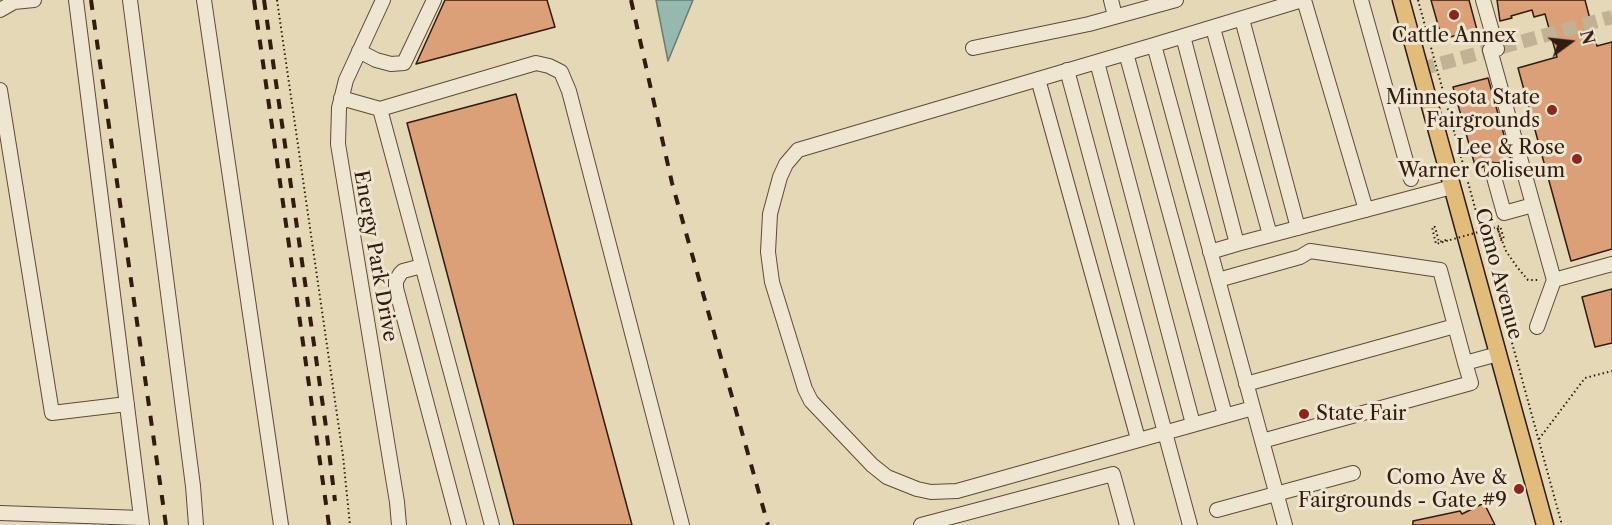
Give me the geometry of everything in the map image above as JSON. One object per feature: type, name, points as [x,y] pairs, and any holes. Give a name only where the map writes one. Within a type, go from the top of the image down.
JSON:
[{"type":"main road","name":"Como Avenue","points":[[1401,0],[1545,525]]},
{"type":"street","points":[[0,10],[14,2],[34,0]]},
{"type":"street","points":[[0,513],[141,521],[76,0]]},
{"type":"street","points":[[130,0],[194,486],[196,525]]},
{"type":"street","points":[[204,0],[281,525]]},
{"type":"street","name":"Energy Park Drive","points":[[383,0],[350,69],[341,98],[338,128],[339,161],[399,525]]},
{"type":"street","points":[[359,51],[376,60],[391,64],[404,63],[434,0]]},
{"type":"street","points":[[1111,0],[1115,16]]},
{"type":"street","points":[[973,48],[1176,0]]},
{"type":"street","points":[[1253,408],[957,491],[931,492],[887,477],[872,465],[811,401],[805,389],[772,282],[768,252],[770,214],[783,171],[798,150],[1303,0],[1366,210]]},
{"type":"street","points":[[1361,0],[1411,179]]},
{"type":"street","points":[[1483,0],[1493,50],[1554,280],[1541,311],[1538,327]]},
{"type":"street","points":[[1242,19],[1298,228]]},
{"type":"street","points":[[1213,28],[1270,235]]},
{"type":"street","points":[[1183,36],[1238,244]]},
{"type":"street","points":[[1154,45],[1285,525]]},
{"type":"street","points":[[1126,53],[1225,415]]},
{"type":"street","points":[[1097,62],[1193,424]]},
{"type":"street","points":[[341,98],[380,110],[536,63],[561,72],[569,91],[682,525]]},
{"type":"street","points":[[1067,70],[1190,525]]},
{"type":"street","points":[[1038,79],[1138,439]]},
{"type":"street","points":[[0,90],[52,413],[127,404]]},
{"type":"street","points":[[380,110],[492,525]]},
{"type":"street","points":[[1492,170],[1504,213],[1533,206]]},
{"type":"street","points":[[1210,252],[1452,187]]},
{"type":"street","points":[[1218,280],[1300,257],[1310,251],[1440,270],[1471,383],[1262,441]]},
{"type":"street","points":[[1554,280],[1612,264]]},
{"type":"street","points":[[422,266],[403,271],[396,280],[396,288],[459,525]]},
{"type":"street","points":[[1246,384],[1455,326]]},
{"type":"street","points":[[1465,363],[1498,354]]},
{"type":"street","points":[[1217,510],[1353,473]]},
{"type":"street","points":[[921,525],[1113,474],[1127,525]]},
{"type":"path","points":[[277,0],[343,456],[350,525]]},
{"type":"path","points":[[1418,0],[1562,525]]},
{"type":"path","points":[[1446,240],[1439,242],[1435,227],[1432,227],[1436,244],[1500,226],[1504,239],[1501,240],[1498,229],[1506,250],[1528,280],[1554,280]]},
{"type":"path","points":[[1539,439],[1585,378],[1612,371]]},
{"type":"water","points":[[656,0],[693,0],[668,61]]},
{"type":"building","points":[[445,0],[547,0],[555,27],[416,64]]},
{"type":"building","name":"Cattle Annex","points":[[1431,0],[1469,0],[1477,30],[1442,39]]},
{"type":"building","name":"Lee & Rose Warner Coliseum","points":[[1497,0],[1585,0],[1597,46],[1612,42],[1612,249],[1571,261],[1518,68],[1557,57],[1545,14],[1534,17],[1532,10],[1500,21]]},
{"type":"building","points":[[1488,78],[1511,160],[1498,163],[1489,162],[1476,169],[1453,87]]},
{"type":"building","points":[[516,94],[632,525],[514,525],[407,123]]},
{"type":"building","points":[[1612,289],[1612,343],[1595,347],[1582,297]]},
{"type":"building","points":[[1484,503],[1495,525],[1413,525],[1413,521],[1460,511],[1462,514]]},
{"type":"tunnel","points":[[1421,69],[1612,17]]},
{"type":"railway","points":[[91,0],[166,525]]},
{"type":"railway","points":[[254,0],[329,525]]},
{"type":"railway","points":[[264,0],[335,501]]},
{"type":"railway","points":[[631,0],[672,183],[768,525]]},
{"type":"place","name":"Cattle Annex","points":[[1454,15]]},
{"type":"place","name":"Minnesota State Fairgrounds","points":[[1552,110]]},
{"type":"place","name":"Lee & Rose Warner Coliseum","points":[[1577,159]]},
{"type":"place","name":"State Fair","points":[[1304,414]]},
{"type":"place","name":"Como Ave & Fairgrounds - Gate #9","points":[[1519,489]]}]
